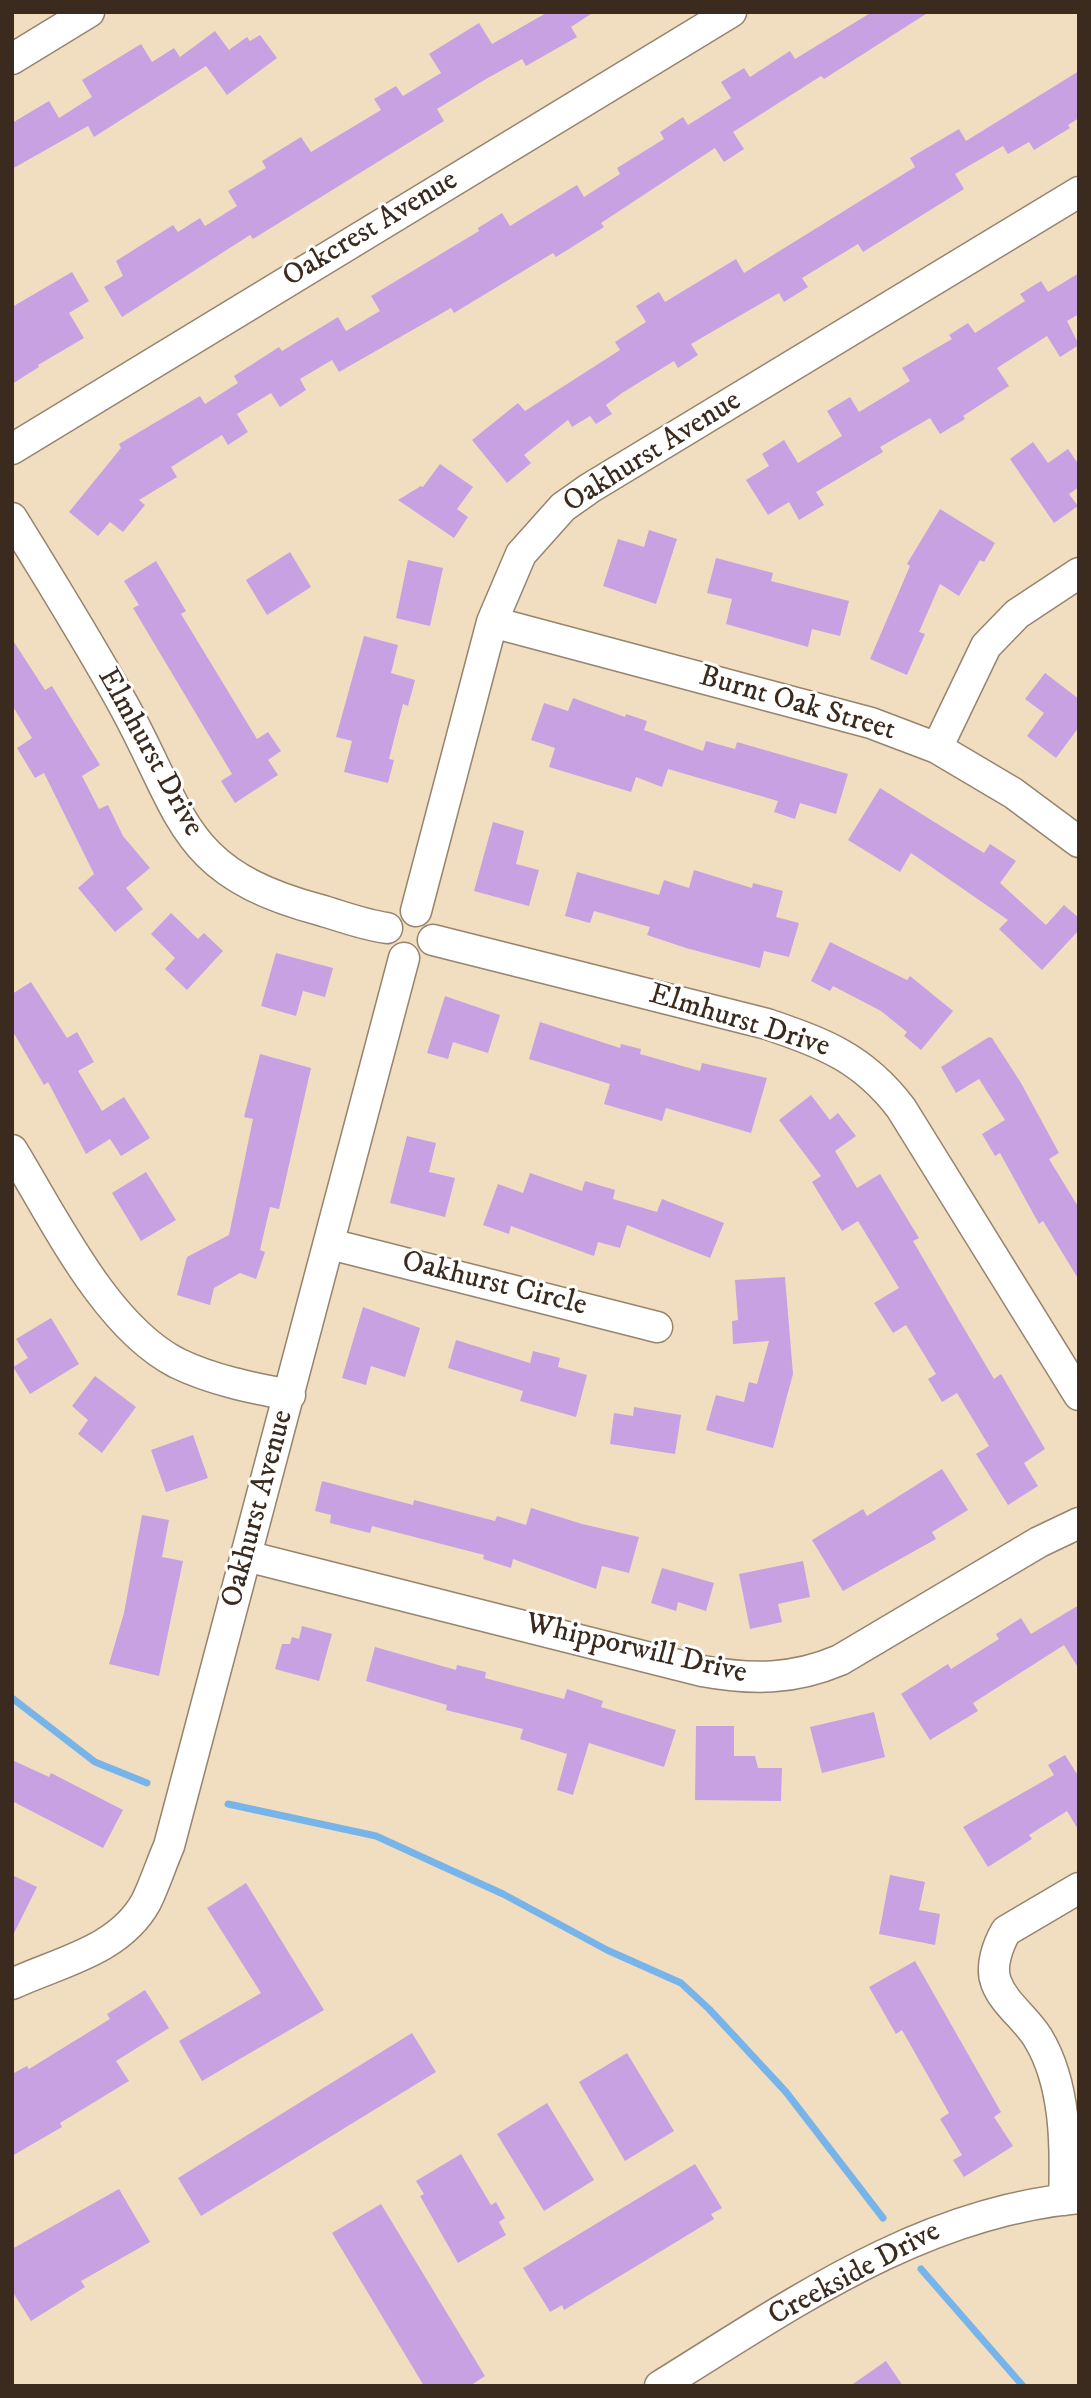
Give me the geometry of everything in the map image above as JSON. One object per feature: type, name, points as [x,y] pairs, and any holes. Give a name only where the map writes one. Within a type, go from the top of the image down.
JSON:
[{"type":"street","points":[[12,59],[89,12]]},
{"type":"street","name":"Oakcrest Avenue","points":[[12,449],[731,12]]},
{"type":"street","name":"Oakhurst Avenue","points":[[416,911],[492,622],[521,554],[555,516],[581,494],[1079,192]]},
{"type":"street","name":"Elmhurst Drive","points":[[12,518],[110,680],[177,814],[205,853],[233,876],[261,892],[387,928]]},
{"type":"street","points":[[937,748],[986,646],[1017,614],[1079,573]]},
{"type":"street","name":"Burnt Oak Street","points":[[492,622],[871,723],[937,748],[1013,793],[1079,842]]},
{"type":"street","points":[[416,911],[430,922],[433,940],[422,955],[404,958],[389,946],[387,928],[397,914],[416,911]]},
{"type":"street","name":"Elmhurst Drive","points":[[433,940],[767,1024],[817,1041],[850,1058],[872,1074],[901,1108],[1079,1395]]},
{"type":"street","name":"Oakhurst Avenue","points":[[12,1983],[80,1957],[119,1933],[145,1902],[173,1835],[404,958]]},
{"type":"street","points":[[12,1150],[100,1292],[130,1330],[169,1357],[195,1370],[247,1387],[290,1395]]},
{"type":"street","name":"Oakhurst Circle","points":[[330,1244],[657,1327]]},
{"type":"street","name":"Whipporwill Drive","points":[[246,1556],[702,1671],[776,1678],[810,1672],[840,1660],[1039,1542],[1079,1522]]},
{"type":"street","points":[[1072,2199],[1058,2093],[1050,2066],[1031,2027],[995,1981],[994,1968],[999,1943],[1006,1931],[1079,1888]]},
{"type":"street","name":"Creekside Drive","points":[[660,2386],[872,2259],[981,2215],[1072,2199]]},
{"type":"building","points":[[548,12],[594,12],[571,27],[577,37],[526,66],[522,59],[437,109],[444,121],[253,239],[250,235],[122,317],[104,287],[123,276],[116,261],[173,225],[178,232],[200,218],[205,226],[237,206],[228,191],[266,168],[262,161],[301,137],[311,152],[381,110],[374,99],[396,86],[403,96],[441,73],[429,54],[479,23],[492,44]]},
{"type":"building","points":[[872,12],[929,12],[824,79],[821,76],[733,132],[744,149],[724,162],[715,148],[601,223],[604,227],[556,257],[553,253],[454,313],[451,308],[339,372],[332,360],[300,379],[306,390],[280,407],[271,393],[237,414],[248,432],[228,445],[222,435],[171,467],[177,477],[139,500],[145,505],[123,532],[110,522],[98,536],[69,512],[121,448],[119,444],[200,396],[205,404],[238,383],[234,376],[279,347],[282,351],[338,317],[346,331],[380,311],[371,296],[479,231],[478,228],[502,213],[510,226],[577,185],[584,197],[620,174],[617,168],[664,139],[660,132],[683,117],[688,125],[731,98],[721,82],[744,68],[750,77],[790,51],[795,59]]},
{"type":"building","points":[[215,31],[229,50],[247,37],[250,41],[260,35],[277,58],[227,95],[206,66],[94,137],[88,126],[12,169],[12,123],[49,101],[59,118],[92,97],[82,80],[141,44],[152,62],[174,48],[180,57]]},
{"type":"building","points":[[1079,71],[1079,118],[1068,125],[1070,128],[1034,150],[1029,142],[1008,154],[1003,146],[955,174],[964,189],[863,252],[858,244],[802,278],[808,287],[784,302],[779,293],[691,344],[698,355],[678,368],[674,361],[622,393],[606,405],[612,414],[596,424],[590,416],[572,427],[568,420],[524,455],[531,463],[507,483],[472,440],[518,403],[525,411],[620,350],[615,342],[646,322],[636,306],[659,292],[665,302],[736,259],[744,273],[915,167],[910,158],[959,129],[966,141]]},
{"type":"building","points":[[72,272],[89,301],[69,313],[84,338],[12,384],[12,307]]},
{"type":"building","points":[[1079,273],[1079,314],[1067,321],[1079,345],[1060,357],[1047,336],[997,368],[1009,386],[963,416],[965,419],[940,434],[930,418],[880,447],[883,452],[816,492],[824,505],[799,520],[789,502],[768,515],[746,480],[769,466],[762,454],[784,440],[798,463],[842,436],[827,411],[850,397],[859,412],[910,381],[902,368],[952,339],[949,335],[968,323],[975,333],[1025,301],[1020,294],[1041,281],[1048,292]]},
{"type":"building","points":[[1033,442],[1048,463],[1068,449],[1079,465],[1079,487],[1069,494],[1078,506],[1054,523],[1010,459]]},
{"type":"building","points":[[440,464],[473,487],[457,509],[468,517],[454,538],[398,500],[423,487]]},
{"type":"building","points":[[940,509],[995,543],[984,562],[980,560],[959,596],[940,584],[919,632],[925,634],[907,675],[870,659],[910,566],[907,564]]},
{"type":"building","points":[[649,530],[677,539],[656,604],[603,586],[618,539],[644,547]]},
{"type":"building","points":[[290,552],[311,587],[267,615],[246,580]]},
{"type":"building","points":[[716,558],[773,573],[771,581],[849,601],[840,636],[812,629],[808,647],[726,624],[732,599],[707,593]]},
{"type":"building","points":[[408,560],[443,568],[430,626],[396,618]]},
{"type":"building","points":[[156,561],[186,611],[181,614],[257,739],[268,732],[281,751],[268,760],[278,775],[235,803],[221,781],[232,774],[133,608],[139,605],[124,581]]},
{"type":"building","points":[[364,636],[398,645],[391,673],[415,680],[408,706],[403,704],[389,759],[394,760],[388,783],[344,772],[352,741],[336,737]]},
{"type":"building","points":[[12,639],[45,690],[52,686],[100,765],[82,776],[99,809],[108,805],[123,836],[150,868],[126,888],[143,909],[115,932],[78,888],[94,874],[44,773],[35,778],[17,748],[32,738],[12,705]]},
{"type":"building","points":[[1045,673],[1079,699],[1079,727],[1056,758],[1027,736],[1044,713],[1025,699]]},
{"type":"building","points":[[573,698],[625,717],[626,714],[647,721],[644,730],[703,751],[706,741],[735,749],[737,742],[848,774],[836,814],[800,803],[795,819],[774,812],[778,801],[668,769],[662,787],[636,777],[631,792],[549,767],[555,748],[531,740],[544,703],[568,711]]},
{"type":"building","points":[[880,788],[984,853],[990,844],[1016,861],[1000,883],[1046,925],[1064,905],[1079,918],[1079,930],[1042,970],[999,929],[1008,920],[911,853],[900,872],[848,840]]},
{"type":"building","points":[[493,822],[524,831],[516,864],[539,870],[529,906],[474,891]]},
{"type":"building","points":[[694,870],[752,888],[753,883],[783,891],[776,917],[799,923],[789,957],[764,951],[760,968],[647,935],[650,927],[594,911],[590,923],[565,916],[577,872],[659,895],[664,880],[689,888]]},
{"type":"building","points":[[171,913],[198,939],[204,933],[223,951],[187,990],[165,969],[175,958],[151,934]]},
{"type":"building","points":[[830,942],[907,980],[910,976],[953,1011],[921,1050],[904,1036],[907,1032],[881,1011],[833,986],[830,991],[811,981]]},
{"type":"building","points":[[276,953],[333,968],[325,997],[303,991],[296,1016],[261,1006]]},
{"type":"building","points":[[31,982],[67,1038],[77,1032],[94,1062],[78,1071],[102,1111],[124,1097],[150,1138],[121,1156],[110,1139],[86,1154],[48,1082],[44,1085],[12,1030],[12,994]]},
{"type":"building","points":[[445,996],[500,1015],[488,1053],[453,1042],[448,1059],[427,1053]]},
{"type":"building","points":[[540,1022],[620,1048],[621,1044],[641,1049],[640,1054],[700,1071],[702,1063],[767,1078],[751,1133],[666,1108],[662,1121],[604,1104],[610,1084],[529,1059]]},
{"type":"building","points":[[989,1037],[1021,1083],[1059,1153],[1049,1159],[1079,1208],[1079,1280],[1043,1221],[1039,1224],[1000,1153],[995,1156],[982,1134],[1005,1120],[979,1079],[956,1093],[941,1067]]},
{"type":"building","points":[[260,1054],[311,1068],[279,1209],[270,1207],[260,1250],[265,1252],[256,1279],[240,1273],[214,1288],[210,1305],[177,1295],[187,1257],[229,1235],[253,1119],[244,1117]]},
{"type":"building","points":[[811,1095],[830,1120],[838,1113],[856,1136],[835,1151],[857,1188],[880,1174],[919,1238],[913,1241],[994,1379],[1001,1374],[1045,1449],[1024,1463],[1038,1486],[1008,1505],[976,1454],[989,1446],[957,1393],[942,1402],[928,1379],[936,1374],[906,1325],[893,1333],[874,1303],[899,1288],[858,1221],[842,1231],[812,1182],[821,1176],[779,1120]]},
{"type":"building","points":[[407,1136],[436,1143],[429,1172],[455,1178],[445,1217],[390,1203]]},
{"type":"building","points":[[146,1172],[176,1220],[141,1241],[112,1193]]},
{"type":"building","points":[[530,1173],[582,1191],[585,1181],[615,1190],[613,1199],[657,1212],[662,1199],[724,1223],[710,1258],[627,1225],[620,1248],[598,1242],[594,1256],[511,1226],[509,1234],[483,1225],[498,1184],[523,1193]]},
{"type":"building","points":[[785,1277],[793,1374],[773,1448],[706,1430],[716,1395],[744,1402],[749,1382],[757,1384],[769,1341],[733,1344],[732,1321],[738,1320],[735,1280]]},
{"type":"building","points":[[363,1307],[420,1328],[405,1377],[371,1366],[366,1385],[342,1378]]},
{"type":"building","points":[[51,1318],[79,1364],[30,1394],[13,1367],[28,1358],[16,1339]]},
{"type":"building","points":[[456,1340],[530,1363],[533,1351],[560,1358],[558,1367],[587,1375],[576,1417],[520,1401],[523,1391],[448,1368]]},
{"type":"building","points":[[95,1376],[136,1407],[102,1453],[78,1434],[88,1420],[72,1406]]},
{"type":"building","points":[[634,1407],[681,1415],[675,1454],[610,1444],[614,1413],[633,1416]]},
{"type":"building","points":[[193,1435],[208,1478],[166,1492],[151,1450]]},
{"type":"building","points":[[942,1469],[968,1510],[932,1532],[936,1539],[843,1591],[812,1540],[863,1509],[867,1516]]},
{"type":"building","points":[[322,1481],[413,1505],[414,1500],[495,1521],[497,1516],[526,1525],[531,1508],[582,1524],[639,1537],[629,1573],[602,1566],[596,1589],[513,1559],[511,1568],[483,1559],[484,1555],[372,1526],[370,1533],[330,1523],[331,1515],[315,1511]]},
{"type":"building","points":[[142,1515],[169,1520],[162,1557],[183,1561],[159,1676],[109,1664],[124,1613]]},
{"type":"building","points":[[803,1561],[810,1597],[778,1604],[782,1622],[750,1629],[739,1574]]},
{"type":"building","points":[[662,1568],[714,1583],[706,1611],[678,1602],[676,1611],[651,1603]]},
{"type":"building","points":[[1079,1605],[1079,1669],[1064,1645],[973,1703],[978,1711],[930,1740],[901,1694],[948,1664],[951,1669],[999,1639],[996,1634],[1021,1618],[1031,1634]]},
{"type":"building","points":[[302,1626],[332,1634],[319,1681],[275,1669],[282,1644],[290,1644],[292,1637],[299,1639]]},
{"type":"building","points":[[375,1647],[456,1670],[457,1665],[486,1672],[485,1678],[564,1699],[567,1689],[603,1701],[601,1707],[676,1730],[664,1767],[589,1743],[573,1795],[557,1790],[567,1754],[520,1739],[523,1729],[446,1710],[447,1705],[366,1681]]},
{"type":"building","points":[[874,1712],[885,1757],[822,1773],[810,1727]]},
{"type":"building","points":[[696,1726],[734,1726],[734,1756],[755,1756],[758,1768],[782,1768],[781,1801],[695,1800]]},
{"type":"building","points":[[1065,1755],[1079,1777],[1079,1831],[1067,1811],[1029,1835],[1032,1839],[988,1867],[963,1827],[1054,1775],[1048,1765]]},
{"type":"building","points":[[12,1760],[49,1777],[51,1773],[123,1810],[103,1848],[12,1801]]},
{"type":"building","points":[[12,1875],[37,1887],[12,1937]]},
{"type":"building","points":[[890,1875],[925,1882],[919,1910],[940,1914],[935,1945],[879,1934]]},
{"type":"building","points":[[246,1883],[324,2010],[202,2081],[179,2041],[261,1993],[207,1908]]},
{"type":"building","points":[[915,1961],[1001,2112],[994,2117],[1013,2146],[964,2177],[953,2160],[962,2155],[940,2119],[949,2113],[902,2030],[896,2034],[869,1987]]},
{"type":"building","points":[[145,1990],[169,2028],[116,2061],[129,2081],[60,2123],[62,2127],[12,2156],[12,2074],[27,2066],[29,2069],[110,2019],[107,2014]]},
{"type":"building","points":[[412,2033],[436,2072],[201,2216],[178,2178]]},
{"type":"building","points":[[627,2053],[674,2131],[625,2161],[579,2082]]},
{"type":"building","points":[[547,2103],[594,2180],[544,2211],[497,2134]]},
{"type":"building","points":[[461,2154],[491,2205],[496,2202],[505,2218],[499,2222],[506,2235],[458,2263],[420,2196],[424,2194],[416,2181]]},
{"type":"building","points":[[695,2164],[722,2208],[711,2214],[714,2219],[564,2310],[562,2305],[550,2312],[523,2268]]},
{"type":"building","points":[[119,2189],[150,2242],[81,2281],[85,2287],[31,2321],[12,2291],[12,2249]]},
{"type":"building","points":[[381,2204],[485,2376],[470,2386],[424,2386],[332,2233]]},
{"type":"building","points":[[886,2361],[903,2386],[850,2386]]},
{"type":"waterway","points":[[12,1698],[95,1762],[147,1783]]},
{"type":"waterway","points":[[228,1804],[376,1836],[503,1894],[607,1950],[681,1983],[709,2009],[786,2092],[883,2218]]},
{"type":"waterway","points":[[921,2269],[1023,2386]]}]
